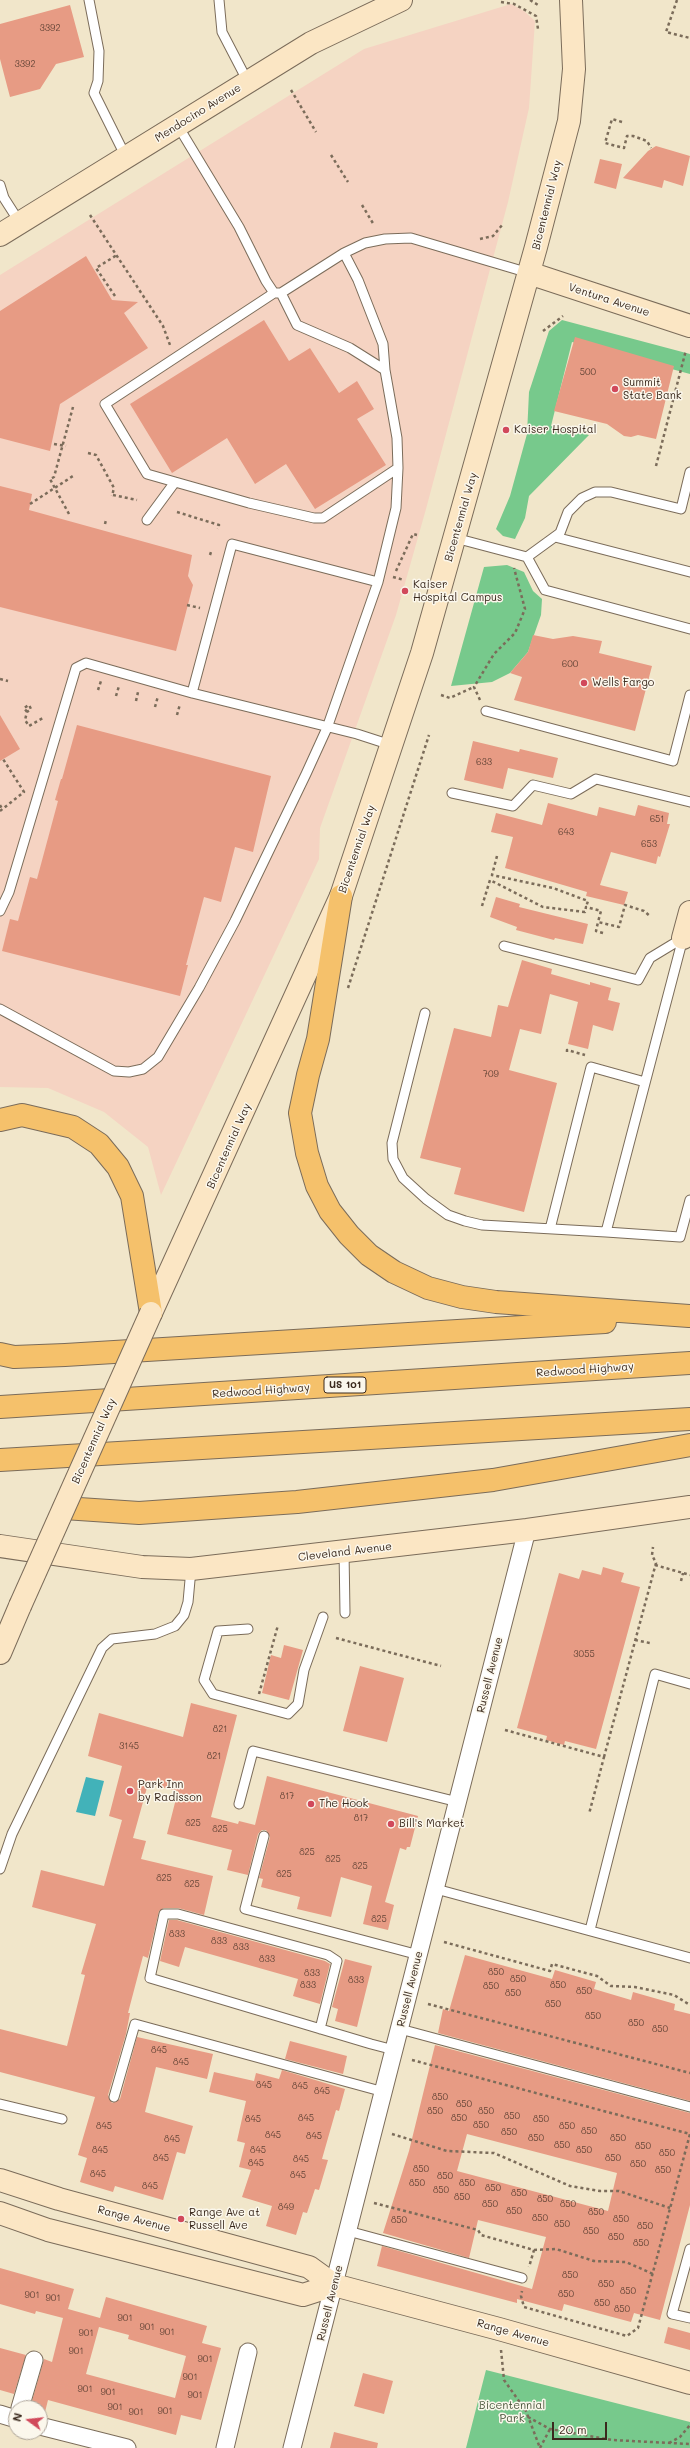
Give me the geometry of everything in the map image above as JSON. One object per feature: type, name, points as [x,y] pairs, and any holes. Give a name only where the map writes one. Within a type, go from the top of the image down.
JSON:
[{"type":"highway","points":[[341,896],[318,1039],[308,1074],[300,1113],[307,1153],[317,1186],[330,1210],[349,1235],[369,1255],[394,1272],[428,1288],[462,1297],[496,1302],[689,1316]]},
{"type":"highway","points":[[0,1120],[22,1115],[74,1127],[99,1144],[118,1166],[132,1196],[151,1313]]},
{"type":"highway","points":[[0,1354],[14,1356],[65,1355],[689,1316]]},
{"type":"highway","name":"Redwood Highway","points":[[0,1407],[690,1363]]},
{"type":"highway","points":[[0,1460],[690,1418]]},
{"type":"highway","points":[[64,1508],[139,1513],[297,1502],[493,1480],[690,1445]]},
{"type":"main road","name":"Mendocino Avenue","points":[[0,235],[311,43],[401,0]]},
{"type":"main road","name":"Bicentennial Way","points":[[0,1653],[151,1313],[341,896],[422,653],[529,273],[569,121],[574,70],[571,0]]},
{"type":"main road","name":"Ventura Avenue","points":[[529,273],[690,326]]},
{"type":"main road","points":[[683,938],[690,912]]},
{"type":"main road","name":"Cleveland Avenue","points":[[0,1546],[142,1567],[191,1569],[527,1530],[690,1507]]},
{"type":"main road","name":"Range Avenue","points":[[0,2180],[59,2199],[309,2267],[334,2285],[690,2383]]},
{"type":"main road","points":[[0,2213],[48,2230],[302,2295],[334,2285]]},
{"type":"street","name":"Russell Avenue","points":[[292,2448],[527,1530]]},
{"type":"street","points":[[225,2448],[248,2352]]},
{"type":"street","points":[[22,2400],[34,2360]]},
{"type":"street","points":[[48,2428],[127,2448]]},
{"type":"lane","points":[[89,0],[99,51],[98,81],[94,93],[126,158]]},
{"type":"lane","points":[[219,0],[222,32],[248,82]]},
{"type":"lane","points":[[178,126],[239,227],[266,281],[278,293],[297,325],[350,348],[385,370]]},
{"type":"lane","points":[[0,185],[4,198],[20,223]]},
{"type":"lane","points":[[398,468],[323,518],[249,503],[147,474],[105,404],[278,293],[344,253],[365,243],[385,239],[411,238],[529,273]]},
{"type":"lane","points":[[0,1010],[114,1071],[129,1072],[143,1069],[158,1057],[199,988],[235,921],[327,728],[378,582],[396,508],[398,468],[397,438],[385,370],[383,344],[358,280],[344,253]]},
{"type":"lane","points":[[527,557],[560,533],[568,512],[582,498],[595,492],[611,492],[681,509],[690,472]]},
{"type":"lane","points":[[147,520],[175,482]]},
{"type":"lane","points":[[555,537],[690,572]]},
{"type":"lane","points":[[454,538],[527,557],[546,590],[690,629]]},
{"type":"lane","points":[[192,693],[232,544],[378,582]]},
{"type":"lane","points":[[0,911],[9,892],[76,668],[86,663],[192,693],[327,728],[357,734],[392,746]]},
{"type":"lane","points":[[486,711],[673,761],[690,695]]},
{"type":"lane","points":[[452,793],[513,806],[533,785],[571,794],[596,779],[690,802]]},
{"type":"lane","points":[[504,946],[638,980],[650,958],[683,938]]},
{"type":"lane","points":[[606,1232],[683,938]]},
{"type":"lane","points":[[425,1013],[392,1143],[393,1159],[404,1178],[426,1199],[448,1215],[466,1222],[482,1225],[680,1237],[690,1200]]},
{"type":"lane","points":[[550,1229],[591,1067],[645,1082]]},
{"type":"lane","points":[[344,1552],[345,1613]]},
{"type":"lane","points":[[0,1870],[12,1834],[94,1661],[102,1648],[112,1639],[155,1634],[175,1626],[184,1615],[188,1602],[191,1569]]},
{"type":"lane","points":[[248,1629],[218,1631],[204,1680],[213,1694],[288,1714],[298,1704],[304,1670],[323,1617]]},
{"type":"lane","points":[[590,1930],[654,1674],[690,1684]]},
{"type":"lane","points":[[239,1804],[253,1751],[458,1802]]},
{"type":"lane","points":[[264,1836],[244,1909],[419,1955]]},
{"type":"lane","points":[[436,1889],[690,1958]]},
{"type":"lane","points":[[320,2029],[337,1961],[328,1954],[185,1916],[164,1914],[150,1978],[320,2029],[394,2050]]},
{"type":"lane","points":[[114,2097],[134,2024],[384,2092]]},
{"type":"lane","points":[[400,2029],[690,2107]]},
{"type":"lane","points":[[0,2104],[62,2119]]},
{"type":"lane","points":[[348,2231],[524,2276]]},
{"type":"lane","points":[[690,2248],[672,2314],[690,2318]]},
{"type":"path","points":[[530,0],[538,5]]},
{"type":"path","points":[[678,0],[666,32],[690,38]]},
{"type":"path","points":[[501,2],[514,4],[536,16],[538,29]]},
{"type":"path","points":[[291,90],[316,132]]},
{"type":"path","points":[[622,122],[612,119],[605,143],[624,148],[626,136],[633,136],[647,141],[651,148]]},
{"type":"path","points":[[331,155],[348,182]]},
{"type":"path","points":[[362,205],[374,225]]},
{"type":"path","points":[[90,214],[163,326],[170,346]]},
{"type":"path","points":[[480,239],[493,236],[503,224]]},
{"type":"path","points":[[115,296],[96,268],[117,255]]},
{"type":"path","points":[[543,331],[563,316]]},
{"type":"path","points":[[656,466],[686,350]]},
{"type":"path","points":[[69,514],[50,479],[54,477],[64,446],[73,407]]},
{"type":"path","points":[[54,444],[64,446]]},
{"type":"path","points":[[88,453],[96,455],[114,488],[112,495],[137,500]]},
{"type":"path","points":[[30,504],[73,476]]},
{"type":"path","points":[[177,512],[219,525],[218,529]]},
{"type":"path","points":[[105,524],[106,520]]},
{"type":"path","points":[[394,570],[396,571],[413,534],[417,535]]},
{"type":"path","points":[[441,695],[450,698],[474,687],[494,654],[515,634],[525,609],[513,566]]},
{"type":"path","points":[[395,577],[404,580]]},
{"type":"path","points":[[187,605],[201,608]]},
{"type":"path","points":[[0,679],[8,681]]},
{"type":"path","points":[[98,690],[101,681]]},
{"type":"path","points":[[116,696],[120,686]]},
{"type":"path","points":[[474,687],[486,711]]},
{"type":"path","points":[[136,700],[139,691]]},
{"type":"path","points":[[155,707],[158,696]]},
{"type":"path","points":[[177,715],[181,701]]},
{"type":"path","points":[[27,712],[25,720],[29,726],[43,718]]},
{"type":"path","points":[[346,994],[429,735]]},
{"type":"path","points":[[0,805],[1,810],[24,792],[3,759]]},
{"type":"path","points":[[482,906],[497,856]]},
{"type":"path","points":[[490,880],[544,907],[585,912],[588,901],[553,888],[492,875]]},
{"type":"path","points":[[598,922],[619,927],[625,905],[644,911],[651,917]]},
{"type":"path","points":[[586,907],[601,911],[596,931],[603,933]]},
{"type":"path","points":[[566,1052],[567,1050],[588,1056]]},
{"type":"path","points":[[589,1814],[655,1565],[652,1555],[653,1547]]},
{"type":"path","points":[[655,1565],[690,1575]]},
{"type":"path","points":[[681,1581],[683,1573]]},
{"type":"path","points":[[257,1700],[278,1625]]},
{"type":"path","points":[[336,1638],[441,1666]]},
{"type":"path","points":[[635,1640],[650,1643]]},
{"type":"path","points":[[505,1730],[604,1757]]},
{"type":"path","points":[[444,1942],[550,1971],[552,1964],[575,1970],[597,1976],[611,1986],[635,1986],[674,1995],[690,2005]]},
{"type":"path","points":[[428,2004],[690,2073]]},
{"type":"path","points":[[412,2060],[690,2134],[638,2328],[628,2336],[524,2307],[521,2296],[523,2288]]},
{"type":"path","points":[[392,2134],[447,2151],[494,2153],[570,2186],[600,2191],[619,2191],[670,2208]]},
{"type":"path","points":[[374,2203],[478,2230],[481,2235],[534,2250],[556,2250],[594,2261],[626,2262],[653,2274]]},
{"type":"path","points":[[524,2276],[534,2250]]},
{"type":"path","points":[[498,2329],[504,2380],[528,2417],[540,2448]]},
{"type":"path","points":[[528,2417],[550,2429],[612,2440],[690,2444]]},
{"type":"path","points":[[668,2443],[680,2437],[690,2425]]},
{"type":"path","points":[[540,2448],[550,2429]]},
{"type":"shaded area","points":[[511,4],[524,11],[535,21],[529,108],[508,202],[426,509],[396,615],[320,828],[319,859],[161,1195],[148,1147],[104,1112],[48,1088],[0,1087],[0,275],[364,49]]},
{"type":"green space","points":[[562,320],[690,354],[690,374],[572,342],[551,426],[589,435],[529,496],[525,518],[515,539],[503,536],[496,529],[510,496],[527,434],[529,392],[549,331]]},
{"type":"green space","points":[[507,565],[524,572],[533,591],[542,599],[541,615],[528,652],[510,673],[492,682],[451,686],[484,567]]},
{"type":"green space","name":"Bicentennial Park","points":[[486,2370],[690,2422],[690,2448],[466,2448]]},
{"type":"water","points":[[86,1777],[104,1781],[95,1816],[76,1812]]},
{"type":"building","points":[[70,5],[84,57],[56,64],[40,89],[10,97],[0,59],[0,24]]},
{"type":"building","points":[[656,146],[690,156],[683,186],[664,180],[662,188],[623,178],[648,151]]},
{"type":"building","points":[[600,159],[622,164],[616,189],[594,183]]},
{"type":"building","points":[[86,256],[112,300],[138,302],[124,313],[148,348],[60,404],[50,451],[0,438],[0,311]]},
{"type":"building","points":[[264,320],[289,361],[310,348],[339,393],[357,381],[374,409],[357,419],[386,465],[315,509],[286,464],[255,484],[227,438],[172,473],[130,404]]},
{"type":"building","name":"Summit State Bank","points":[[575,337],[674,366],[656,439],[638,435],[631,437],[624,436],[607,424],[554,411]]},
{"type":"building","points":[[0,486],[32,494],[29,510],[192,555],[188,576],[193,585],[176,651],[0,607]]},
{"type":"building","name":"Wells Fargo","points":[[533,635],[553,639],[573,636],[602,641],[599,653],[652,666],[635,731],[514,700],[522,677],[510,673],[528,652]]},
{"type":"building","points":[[0,715],[20,749],[0,761]]},
{"type":"building","points":[[77,725],[271,776],[253,852],[235,847],[221,902],[204,897],[186,965],[188,965],[180,996],[2,951],[10,919],[18,921],[30,877],[37,879],[58,801],[55,800]]},
{"type":"building","points":[[473,741],[519,752],[520,749],[558,758],[553,778],[508,768],[503,789],[464,780]]},
{"type":"building","points":[[548,803],[597,816],[599,807],[635,816],[638,805],[669,813],[667,824],[670,824],[660,857],[658,856],[656,864],[611,852],[600,885],[628,892],[624,905],[586,896],[587,892],[505,868],[513,837],[491,832],[496,813],[542,825]]},
{"type":"building","points":[[496,897],[520,904],[519,907],[588,924],[583,944],[555,938],[554,940],[516,930],[517,927],[490,917]]},
{"type":"building","points":[[522,960],[552,969],[551,974],[590,985],[590,982],[611,988],[608,1000],[620,1003],[613,1031],[593,1025],[588,1049],[568,1044],[578,1002],[550,994],[541,1034],[520,1029],[509,1070],[557,1083],[524,1212],[454,1194],[461,1168],[420,1158],[454,1028],[491,1037],[498,1005],[508,1007]]},
{"type":"building","points":[[603,1567],[624,1573],[621,1582],[640,1587],[596,1749],[565,1741],[564,1745],[546,1740],[547,1736],[517,1728],[559,1573],[579,1579],[582,1570],[601,1575]]},
{"type":"building","points":[[284,1645],[303,1650],[289,1700],[262,1693],[271,1655],[281,1658]]},
{"type":"building","points":[[360,1666],[404,1678],[387,1742],[343,1731]]},
{"type":"building","points":[[191,1703],[237,1715],[211,1817],[238,1824],[239,1821],[255,1825],[267,1776],[418,1816],[410,1847],[407,1847],[406,1850],[400,1848],[385,1902],[394,1905],[388,1930],[363,1924],[372,1886],[341,1877],[331,1917],[297,1909],[300,1897],[261,1887],[263,1879],[259,1878],[270,1837],[266,1830],[262,1830],[258,1834],[248,1875],[227,1870],[232,1850],[167,1834],[178,1791],[148,1784],[133,1838],[146,1841],[141,1859],[213,1876],[204,1915],[178,1908],[164,1908],[159,1911],[148,1958],[143,1956],[128,2013],[130,2013],[126,2034],[108,2095],[112,2103],[120,2099],[137,2037],[213,2054],[207,2079],[156,2067],[145,2112],[193,2126],[185,2154],[177,2152],[163,2200],[115,2186],[113,2192],[80,2182],[87,2158],[78,2155],[95,2097],[0,2072],[0,2029],[67,2046],[85,1975],[81,1974],[96,1924],[32,1907],[41,1870],[104,1886],[122,1820],[109,1816],[122,1766],[88,1756],[99,1713],[183,1737]]},
{"type":"building","points":[[169,1920],[177,1920],[325,1961],[330,1964],[320,2004],[293,1996],[298,1979],[185,1947],[179,1967],[160,1961]]},
{"type":"building","points":[[465,1955],[552,1979],[555,1970],[596,1982],[594,1989],[631,2000],[633,1992],[675,2004],[674,2010],[690,2014],[690,2101],[438,2033],[443,2009],[449,2011]]},
{"type":"building","points":[[345,1959],[372,1966],[357,2027],[335,2021],[338,2009],[332,2007]]},
{"type":"building","points":[[290,2041],[347,2056],[343,2074],[285,2059]]},
{"type":"building","points":[[435,2045],[690,2113],[690,2205],[660,2320],[634,2313],[631,2322],[564,2304],[562,2311],[517,2299],[517,2303],[377,2266],[382,2246],[532,2289],[546,2237],[478,2220],[469,2258],[383,2233],[409,2151]],"holes":[[[467,2134],[617,2173],[608,2211],[457,2171]]]},
{"type":"building","points":[[282,2070],[345,2089],[339,2111],[336,2110],[322,2159],[328,2160],[319,2190],[315,2189],[307,2213],[303,2212],[296,2235],[266,2226],[272,2206],[242,2197],[251,2170],[239,2167],[245,2143],[237,2141],[246,2101],[209,2092],[214,2072],[254,2081],[256,2073],[279,2079]]},
{"type":"building","points":[[0,2268],[74,2289],[68,2309],[100,2318],[106,2297],[207,2326],[202,2343],[221,2348],[201,2420],[181,2415],[176,2435],[48,2400],[32,2400],[44,2359],[52,2362],[63,2318],[36,2311],[35,2314],[0,2304]],"holes":[[[99,2327],[129,2335],[128,2339],[186,2356],[175,2398],[86,2374]]]},
{"type":"building","points":[[668,2327],[690,2333],[690,2350],[664,2343]]},
{"type":"building","points":[[0,2348],[26,2355],[14,2394],[0,2390]]},
{"type":"building","points":[[363,2373],[393,2381],[384,2414],[354,2406]]},
{"type":"building","points":[[334,2432],[378,2443],[377,2448],[330,2448]]},
{"type":"place","name":"Summit State Bank","points":[[615,389]]},
{"type":"place","name":"Kaiser Hospital","points":[[506,430]]},
{"type":"place","name":"Kaiser Hospital Campus","points":[[405,591]]},
{"type":"place","name":"Wells Fargo","points":[[584,683]]},
{"type":"place","name":"Park Inn by Radisson","points":[[130,1791]]},
{"type":"place","name":"The Hook","points":[[311,1804]]},
{"type":"place","name":"Bill's Market","points":[[391,1824]]},
{"type":"place","name":"Range Ave at Russell Ave","points":[[181,2219]]}]
